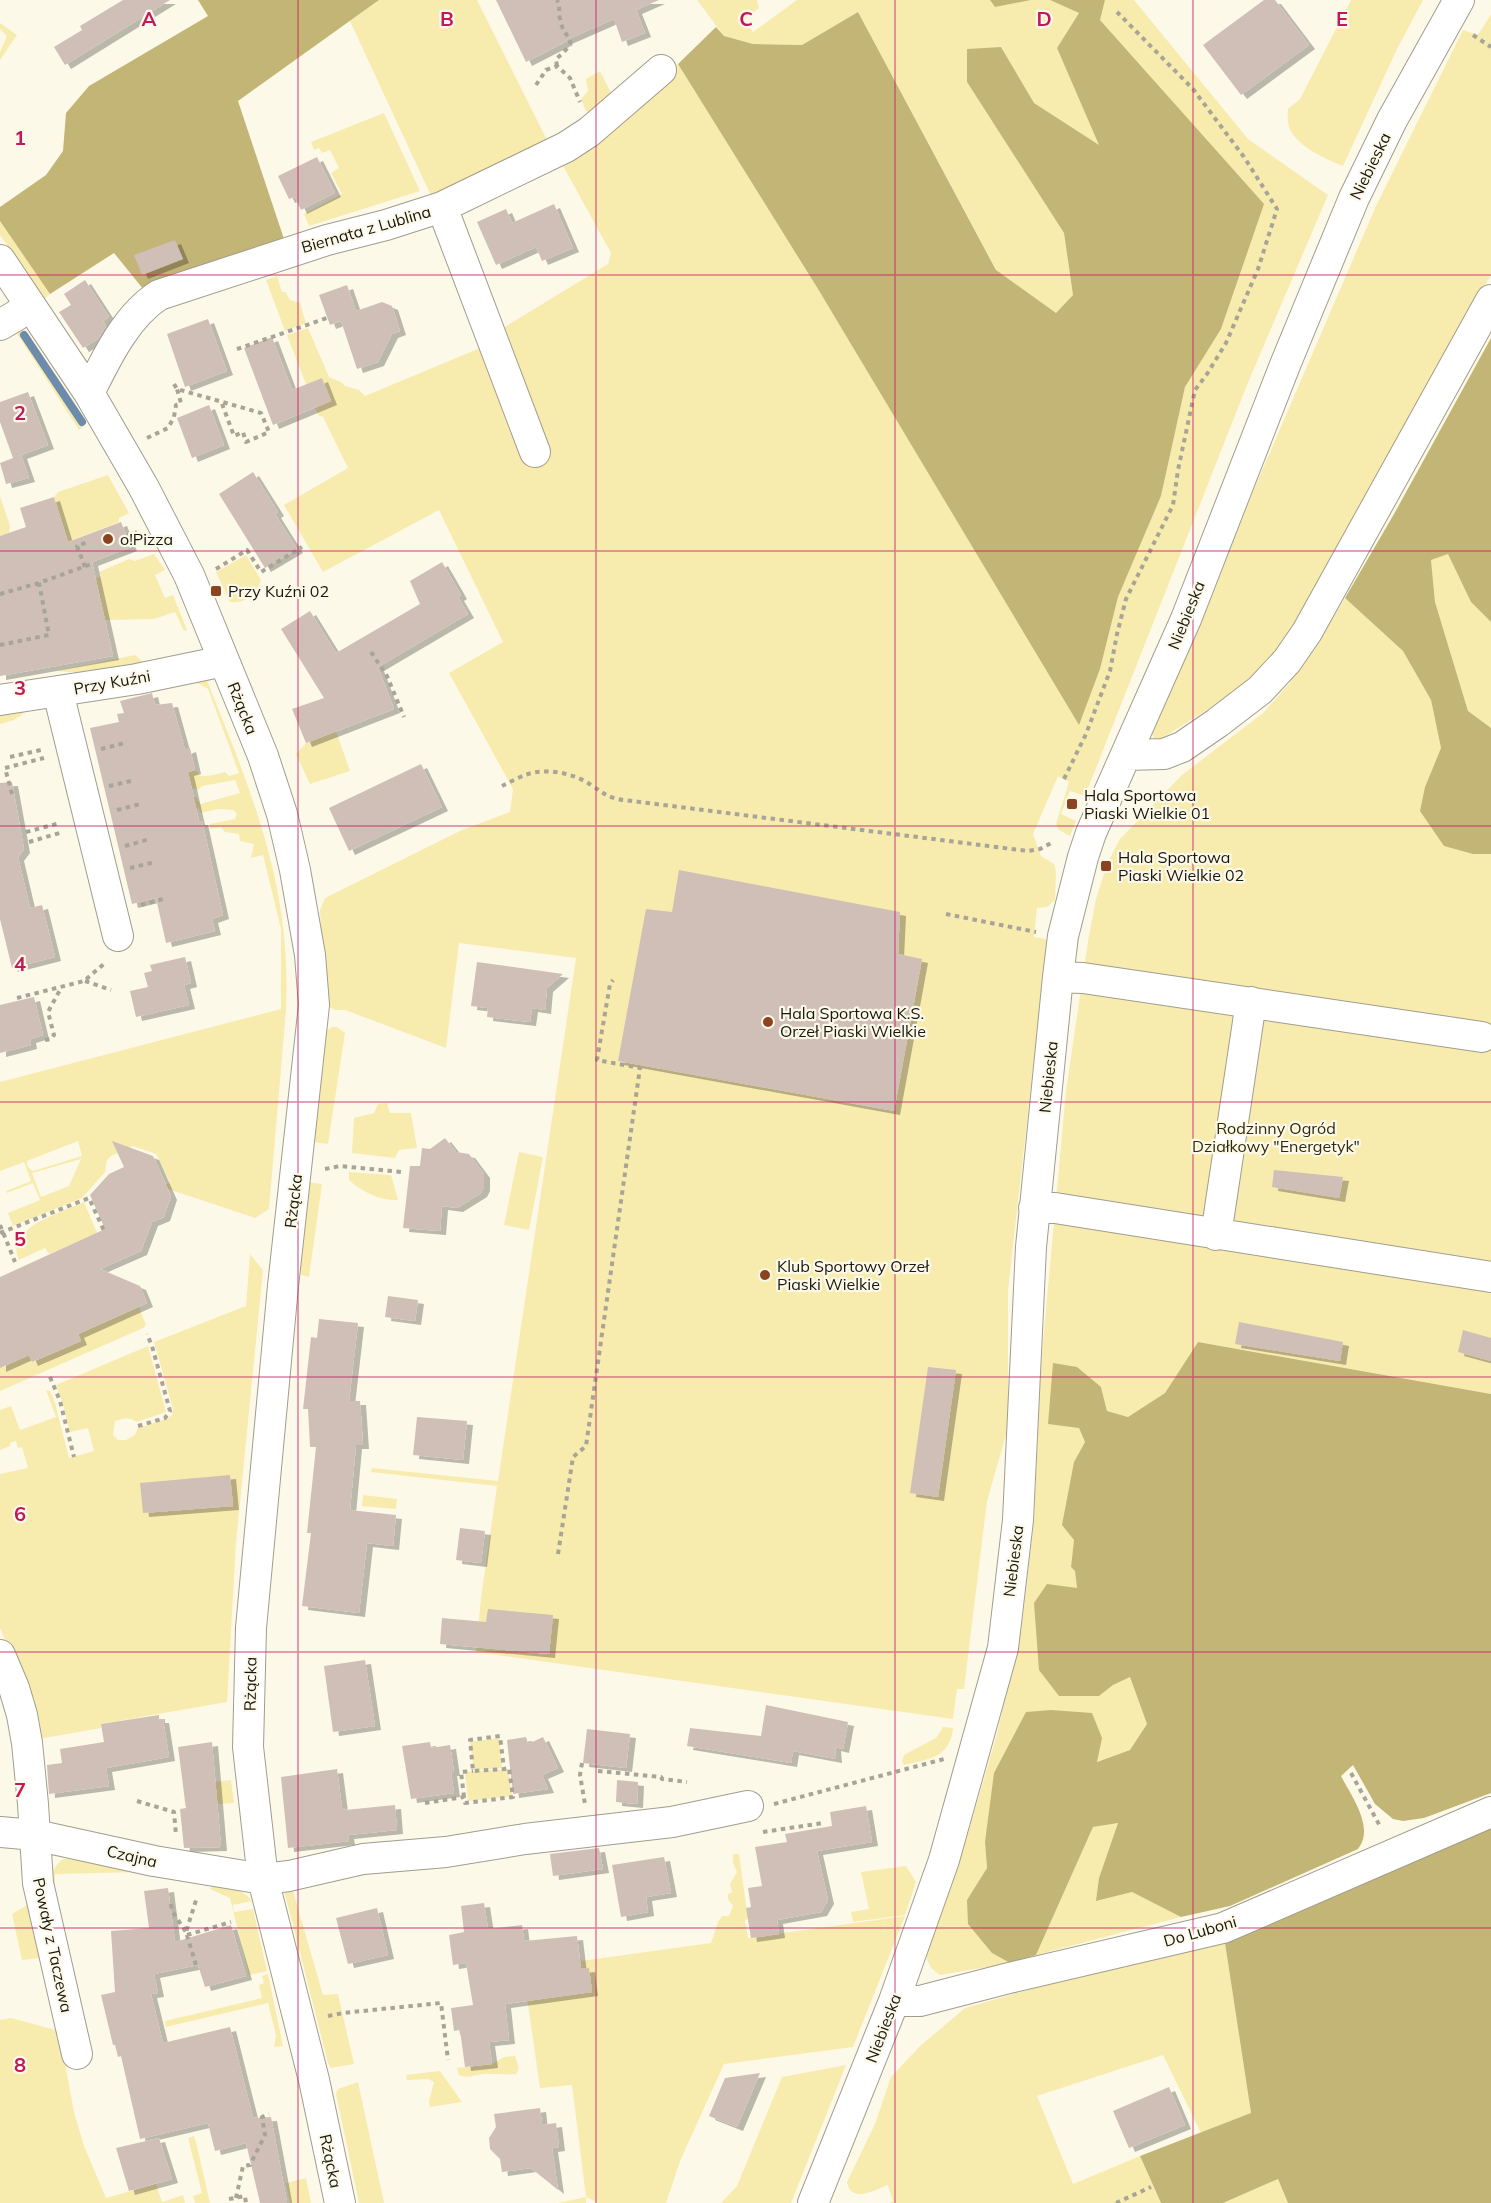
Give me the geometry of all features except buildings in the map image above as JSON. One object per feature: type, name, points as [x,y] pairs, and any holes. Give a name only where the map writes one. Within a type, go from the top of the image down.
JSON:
[{"type":"street","name":"Niebieska","points":[[813,2203],[894,2001],[950,1841],[1003,1648],[1018,1520],[1034,1208],[1058,977],[1064,936],[1085,849],[1186,619],[1285,364],[1354,198],[1392,120],[1459,0]]},
{"type":"street","name":"Biernata z Lublina","points":[[89,393],[107,359],[128,327],[140,312],[159,295],[327,240],[387,225],[442,207],[566,147],[588,132],[661,70]]},
{"type":"street","points":[[442,207],[535,452]]},
{"type":"street","name":"Rżącka","points":[[0,260],[89,393],[144,488],[189,575],[263,756],[282,814],[297,880],[310,955],[314,1005],[283,1286],[251,1628],[248,1747],[263,1879],[314,2080],[340,2203]]},
{"type":"street","points":[[1126,755],[1164,754],[1182,747],[1260,690],[1287,661],[1307,632],[1491,300]]},
{"type":"street","points":[[0,324],[17,315],[29,303]]},
{"type":"street","name":"Przy Kuźni","points":[[0,700],[137,679],[224,661]]},
{"type":"street","points":[[58,692],[117,936]]},
{"type":"street","points":[[1058,977],[1083,978],[1482,1037]]},
{"type":"street","points":[[1216,1235],[1251,1002]]},
{"type":"street","points":[[1034,1208],[1055,1208],[1491,1277]]},
{"type":"street","name":"Powały z Taczewa","points":[[0,1655],[14,1688],[22,1716],[27,1743],[38,1883],[77,2054]]},
{"type":"street","name":"Czajna","points":[[0,1832],[35,1835],[154,1861],[263,1879],[303,1873],[363,1859],[446,1852],[525,1839],[672,1822],[748,1806]]},
{"type":"street","name":"Do Luboni","points":[[894,2001],[920,2001],[1005,1978],[1223,1928],[1491,1812]]},
{"type":"path","points":[[557,0],[561,7],[560,18],[571,42],[570,47],[556,59],[557,66],[570,78],[580,103],[577,109]]},
{"type":"path","points":[[1064,779],[1086,734],[1110,671],[1126,600],[1173,505],[1195,390],[1226,343],[1258,269],[1276,209],[1244,157],[1192,89],[1117,12]]},
{"type":"path","points":[[1473,35],[1491,47]]},
{"type":"path","points":[[536,85],[546,70],[557,66]]},
{"type":"path","points":[[237,349],[327,318]]},
{"type":"path","points":[[143,440],[168,428],[174,417],[173,411],[176,405],[182,403],[174,384]]},
{"type":"path","points":[[177,389],[221,401],[261,413],[269,432],[246,442],[243,432],[234,436],[221,401]]},
{"type":"path","points":[[85,567],[77,546],[88,542]]},
{"type":"path","points":[[218,568],[247,550],[261,572],[302,547]]},
{"type":"path","points":[[0,594],[94,563]]},
{"type":"path","points":[[0,645],[49,635],[39,583]]},
{"type":"path","points":[[371,652],[387,676],[404,717]]},
{"type":"path","points":[[92,752],[125,743]]},
{"type":"path","points":[[10,757],[50,748]]},
{"type":"path","points":[[12,794],[5,768],[52,756]]},
{"type":"path","points":[[502,786],[529,774],[557,772],[575,776],[606,796],[624,800],[1028,851],[1040,849],[1053,842]]},
{"type":"path","points":[[101,788],[135,780]]},
{"type":"path","points":[[106,813],[140,804]]},
{"type":"path","points":[[26,832],[69,821]]},
{"type":"path","points":[[29,842],[70,830]]},
{"type":"path","points":[[115,849],[150,839]]},
{"type":"path","points":[[120,871],[155,862]]},
{"type":"path","points":[[140,905],[163,899]]},
{"type":"path","points":[[946,914],[1064,936]]},
{"type":"path","points":[[17,998],[84,981],[105,963]]},
{"type":"path","points":[[558,1554],[573,1457],[586,1446],[640,1068],[597,1059],[610,984],[614,980]]},
{"type":"path","points":[[84,981],[111,990]]},
{"type":"path","points":[[45,1040],[51,1039],[54,1035],[48,1012],[62,987]]},
{"type":"path","points":[[324,1169],[340,1166],[401,1172]]},
{"type":"path","points":[[1,1233],[89,1198],[105,1233]]},
{"type":"path","points":[[0,1225],[1,1233],[15,1262]]},
{"type":"path","points":[[138,1426],[165,1418],[170,1411],[147,1334]]},
{"type":"path","points":[[50,1377],[60,1401],[74,1457]]},
{"type":"path","points":[[473,1771],[470,1740],[500,1736],[504,1769]]},
{"type":"path","points":[[748,1806],[753,1810],[950,1757]]},
{"type":"path","points":[[582,1763],[580,1775],[589,1832]]},
{"type":"path","points":[[509,1768],[513,1797],[465,1803],[461,1772],[504,1769],[509,1768]]},
{"type":"path","points":[[598,1771],[661,1776],[662,1779],[687,1782]]},
{"type":"path","points":[[1351,1773],[1376,1817],[1392,1853]]},
{"type":"path","points":[[425,1803],[464,1797]]},
{"type":"path","points":[[137,1801],[174,1812],[177,1841]]},
{"type":"path","points":[[186,1934],[198,1894]]},
{"type":"path","points":[[171,1904],[172,1911],[186,1934],[196,1965]]},
{"type":"path","points":[[186,1934],[231,1922]]},
{"type":"path","points":[[343,2013],[441,2003],[448,2060]]},
{"type":"path","points":[[236,2198],[243,2166],[250,2165],[266,2135],[262,2117],[269,2114]]},
{"type":"path","points":[[1116,2203],[1151,2187]]},
{"type":"path","points":[[229,2199],[245,2196],[246,2203]]},
{"type":"green space","points":[[379,0],[477,0],[549,144],[432,198],[350,21]]},
{"type":"green space","points":[[697,0],[757,0],[759,8],[744,20],[753,32],[797,0],[990,0],[995,7],[1031,0],[1050,0],[1079,13],[1057,48],[1100,146],[1034,103],[1001,47],[967,50],[967,82],[1064,233],[1073,295],[1056,313],[997,271],[858,12],[802,45],[753,44],[724,36]]},
{"type":"green space","points":[[1105,0],[1134,0],[1248,139],[1328,195],[1247,385],[1085,796],[1070,791],[1061,814],[1076,821],[1070,836],[1059,830],[1056,824],[1069,782],[1058,776],[1033,834],[1041,856],[1054,864],[1055,900],[1047,907],[1037,908],[1034,937],[1047,941],[1008,1291],[1008,1428],[987,1501],[964,1689],[957,1689],[953,1719],[476,1652],[481,1598],[497,1486],[371,1472],[372,1468],[498,1481],[576,958],[459,943],[446,1048],[345,1010],[335,1010],[325,1004],[320,910],[325,898],[462,830],[510,812],[513,789],[449,673],[503,642],[439,510],[323,572],[284,505],[348,468],[323,417],[318,415],[287,335],[308,328],[329,377],[345,386],[359,390],[365,396],[485,346],[466,249],[465,226],[503,328],[608,264],[611,253],[561,162],[580,153],[678,64],[818,289],[1079,724],[1100,669],[1118,597],[1161,496],[1185,387],[1221,329],[1263,204],[1100,20]]},
{"type":"green space","points":[[1351,0],[1423,0],[1397,49],[1343,166],[1319,155],[1296,138],[1288,123],[1288,109],[1300,99]]},
{"type":"green space","points":[[1491,14],[1491,275],[1304,610],[1285,640],[1265,663],[1238,687],[1210,708],[1158,740],[1151,733],[1153,724],[1376,206],[1463,30],[1478,35]]},
{"type":"green space","points":[[0,23],[17,35],[0,60],[0,52],[7,36],[0,29]]},
{"type":"green space","points":[[600,71],[613,97],[597,115],[586,111],[581,99],[588,91],[586,79]]},
{"type":"green space","points":[[384,113],[420,191],[309,226],[304,214],[342,194],[331,173],[339,168],[330,150],[322,153],[319,148],[314,150],[311,142]]},
{"type":"green space","points":[[0,221],[50,294],[44,299],[0,235]]},
{"type":"green space","points":[[277,276],[282,292],[285,292],[290,300],[300,303],[306,323],[285,331],[266,280]]},
{"type":"green space","points":[[12,326],[20,326],[66,395],[69,396],[84,425],[79,430]]},
{"type":"green space","points":[[108,475],[129,513],[119,518],[119,522],[68,542],[54,497],[58,492]]},
{"type":"green space","points":[[0,496],[10,526],[9,533],[0,536]]},
{"type":"green space","points":[[154,554],[165,570],[155,575],[165,598],[173,595],[187,630],[184,631],[175,612],[154,619],[105,620],[95,579],[101,576],[99,572],[129,559],[135,561]]},
{"type":"green space","points":[[1448,554],[1471,602],[1491,622],[1491,728],[1468,711],[1435,602],[1431,560]]},
{"type":"green space","points":[[246,555],[261,580],[257,590],[250,597],[230,602],[216,572]]},
{"type":"green space","name":"Rodzinny Ogród Działkowy \"Energetyk\"","points":[[1345,598],[1403,651],[1431,700],[1441,748],[1425,787],[1472,854],[1491,854],[1491,1394],[1198,1342],[1165,1393],[1128,1417],[1107,1411],[1101,1386],[1079,1428],[1085,1442],[1074,1462],[1074,1540],[1071,1567],[1075,1571],[1099,1696],[1113,1685],[1130,1677],[1147,1724],[1130,1750],[1096,1762],[985,1842],[987,1868],[967,1900],[992,1953],[1010,1963],[940,1975],[931,1968],[926,1957],[963,1851],[997,1734],[1022,1624],[1034,1521],[1041,1364],[1066,1091],[1096,899],[1107,864],[1120,839],[1182,775],[1263,713],[1289,684],[1313,651]]},
{"type":"green space","points":[[135,655],[143,662],[140,666],[95,674],[56,671]]},
{"type":"green space","points":[[206,678],[253,800],[275,880],[282,921],[286,964],[286,1010],[269,1209],[255,1218],[168,1189],[166,1184],[170,1183],[156,1154],[133,1146],[107,1160],[105,1172],[82,1198],[13,1226],[8,1213],[40,1200],[33,1183],[7,1193],[6,1191],[31,1181],[24,1162],[0,1171],[0,1082],[281,1009],[281,929],[263,855],[251,858],[254,844],[240,841],[239,834],[225,832],[221,827],[210,829],[210,824],[235,819],[237,814],[233,810],[218,809],[201,813],[199,809],[191,810],[188,798],[196,797],[200,804],[240,793],[235,780],[202,786],[198,790],[192,788],[191,785],[184,787],[181,773],[195,770],[201,776],[225,772],[229,776],[239,773],[208,689],[192,680]],"holes":[[[78,1141],[82,1156],[33,1171],[28,1167],[27,1161]],[[81,1159],[69,1186],[41,1197],[32,1173]]]},
{"type":"green space","points":[[192,680],[102,700],[94,697]]},
{"type":"green space","points":[[28,706],[17,718],[0,724],[0,711]]},
{"type":"green space","points":[[336,731],[350,771],[310,784],[296,754],[306,743]]},
{"type":"green space","points":[[332,1027],[337,1027],[345,1033],[328,1144],[312,1142],[322,1034]]},
{"type":"green space","points":[[387,1103],[390,1113],[411,1113],[417,1148],[399,1150],[395,1158],[352,1153],[354,1118],[374,1113],[378,1104]]},
{"type":"green space","points":[[519,1152],[543,1157],[529,1230],[504,1225]]},
{"type":"green space","points":[[349,1172],[391,1175],[398,1200],[385,1199],[365,1192],[349,1180]]},
{"type":"green space","points":[[307,1182],[322,1184],[309,1277],[301,1275],[299,1267]]},
{"type":"green space","points":[[84,1202],[97,1233],[49,1254],[45,1248],[19,1260],[16,1249],[19,1239],[27,1230],[50,1216]]},
{"type":"green space","points":[[250,1254],[263,1270],[236,1543],[227,1702],[101,1724],[101,1728],[39,1739],[26,1690],[0,1628],[0,1474],[28,1468],[22,1447],[18,1448],[16,1441],[0,1450],[0,1410],[11,1406],[20,1430],[56,1417],[46,1390],[50,1391],[69,1458],[94,1451],[88,1428],[70,1432],[56,1385],[148,1346],[166,1412],[137,1422],[126,1418],[115,1421],[113,1435],[118,1440],[126,1440],[135,1435],[138,1428],[169,1418],[173,1409],[154,1342],[246,1306]]},
{"type":"green space","points":[[139,1307],[146,1325],[143,1328],[0,1391],[0,1368],[29,1355],[33,1362],[80,1341],[78,1334]]},
{"type":"green space","points":[[363,1495],[397,1499],[396,1509],[362,1506]]},
{"type":"green space","points":[[943,1727],[953,1728],[948,1746],[943,1751],[930,1759],[904,1765],[902,1761],[904,1755],[936,1738]]},
{"type":"green space","points":[[499,1738],[502,1768],[474,1770],[470,1742]]},
{"type":"green space","points":[[508,1769],[512,1796],[468,1801],[465,1772]]},
{"type":"green space","points":[[231,1780],[234,1803],[185,1806],[183,1785]]},
{"type":"green space","points":[[1118,1823],[1099,1878],[1097,1901],[1132,1892],[1181,1917],[1036,1955],[1093,1827]]},
{"type":"green space","points":[[733,1854],[739,1854],[748,1919],[745,1920],[748,1938],[905,1916],[853,2047],[724,2064],[680,2161],[666,2203],[598,2203],[586,2197],[572,2085],[540,2088],[523,1969],[711,1943],[718,1922],[722,1916],[729,1916],[733,1906],[728,1899],[728,1894],[732,1892],[730,1884],[737,1872],[733,1863]]},
{"type":"green space","points":[[63,1859],[140,1872],[55,1874],[54,1906],[51,1880],[54,1869]]},
{"type":"green space","points":[[906,1866],[916,1882],[905,1915],[853,1922],[851,1912],[869,1909],[861,1872]]},
{"type":"green space","points":[[291,1884],[323,1995],[338,1994],[354,2064],[331,2068],[328,2063],[284,1890]]},
{"type":"green space","points":[[213,1885],[244,1893],[252,1901],[233,1905],[234,1912],[253,1909],[267,1971],[249,1975],[230,1898],[210,1889]]},
{"type":"green space","points":[[29,1904],[40,1958],[22,1960],[12,1914]]},
{"type":"green space","points":[[1225,1943],[1251,2114],[1201,2133],[1163,2055],[1037,2096],[1073,2184],[1140,2156],[1161,2203],[889,2203],[893,2201],[888,2185],[863,2194],[853,2192],[849,2188],[847,2182],[875,2124],[891,2077],[920,2046],[965,2008],[1065,1979]]},
{"type":"green space","points":[[268,1974],[283,2046],[274,2047],[276,2035],[268,2003],[166,2027],[165,2021],[262,1998],[259,1985],[264,1983],[262,1976]]},
{"type":"green space","points":[[11,2018],[59,2031],[74,2112],[84,2146],[106,2198],[156,2184],[162,2202],[183,2195],[185,2203],[0,2203],[0,2020]]},
{"type":"green space","points":[[515,2056],[519,2068],[516,2074],[463,2076],[459,2075],[457,2068],[492,2064],[504,2057]]},
{"type":"green space","points":[[846,2065],[791,2203],[721,2203],[737,2186],[782,2077]]},
{"type":"green space","points":[[440,2071],[462,2102],[430,2107],[429,2101],[434,2082],[428,2079],[407,2080],[406,2075]]},
{"type":"green space","points":[[358,2082],[384,2203],[359,2203],[336,2094],[338,2089]]},
{"type":"green space","points":[[194,2136],[210,2203],[195,2203],[193,2196],[202,2193],[188,2138]]},
{"type":"green space","points":[[306,2178],[311,2203],[290,2203],[286,2183]]},
{"type":"green space","points":[[1278,2179],[1288,2203],[1223,2203]]},
{"type":"green space","points":[[586,2197],[586,2203],[558,2203]]},
{"type":"shaded area","points":[[198,0],[379,0],[238,101],[285,242],[144,290],[114,253],[50,294],[0,221],[0,207],[46,175],[63,151],[66,113],[89,86],[208,16]]},
{"type":"shaded area","points":[[990,0],[1031,0],[995,7]]},
{"type":"shaded area","points":[[1050,0],[1105,0],[1100,20],[1264,204],[1221,329],[1185,387],[1161,496],[1118,597],[1100,669],[1079,725],[818,289],[678,64],[716,27],[724,36],[753,44],[802,45],[858,12],[996,270],[1056,313],[1073,295],[1064,233],[967,82],[967,49],[1001,47],[1034,103],[1099,145],[1057,48],[1079,13]]},
{"type":"shaded area","points":[[1491,338],[1491,622],[1471,602],[1448,554],[1431,560],[1435,602],[1468,711],[1491,728],[1491,854],[1473,854],[1444,846],[1420,811],[1425,787],[1441,748],[1431,700],[1403,651],[1345,598]]},
{"type":"shaded area","points":[[1198,1342],[1491,1394],[1491,1793],[1424,1818],[1403,1821],[1393,1819],[1375,1804],[1353,1765],[1341,1776],[1356,1803],[1363,1822],[1363,1841],[1358,1849],[1230,1906],[1181,1917],[1132,1892],[1096,1901],[1099,1878],[1118,1823],[1093,1827],[1036,1955],[1010,1963],[992,1953],[968,1924],[967,1900],[987,1868],[985,1842],[994,1773],[1026,1712],[1051,1710],[1092,1713],[1102,1738],[1097,1762],[1130,1750],[1147,1724],[1130,1677],[1113,1685],[1099,1696],[1059,1696],[1039,1670],[1034,1603],[1047,1584],[1077,1588],[1075,1571],[1071,1567],[1074,1540],[1062,1525],[1074,1462],[1085,1442],[1079,1428],[1048,1424],[1053,1363],[1077,1367],[1101,1387],[1107,1411],[1128,1417],[1165,1393]]},
{"type":"shaded area","points":[[1491,1828],[1491,2203],[1288,2203],[1278,2179],[1223,2203],[1161,2203],[1140,2156],[1251,2113],[1225,1943],[1396,1864]]},
{"type":"waterway","points":[[24,335],[82,422]]},
{"type":"place","name":"o!Pizza","points":[[108,539]]},
{"type":"place","name":"Przy Kuźni 02","points":[[216,591]]},
{"type":"place","name":"Hala Sportowa Piaski Wielkie 01","points":[[1072,804]]},
{"type":"place","name":"Hala Sportowa Piaski Wielkie 02","points":[[1106,866]]},
{"type":"place","name":"Hala Sportowa K.S. Orzeł Piaski Wielkie","points":[[768,1022]]},
{"type":"place","name":"Klub Sportowy Orzeł Piaski Wielkie","points":[[765,1275]]}]
